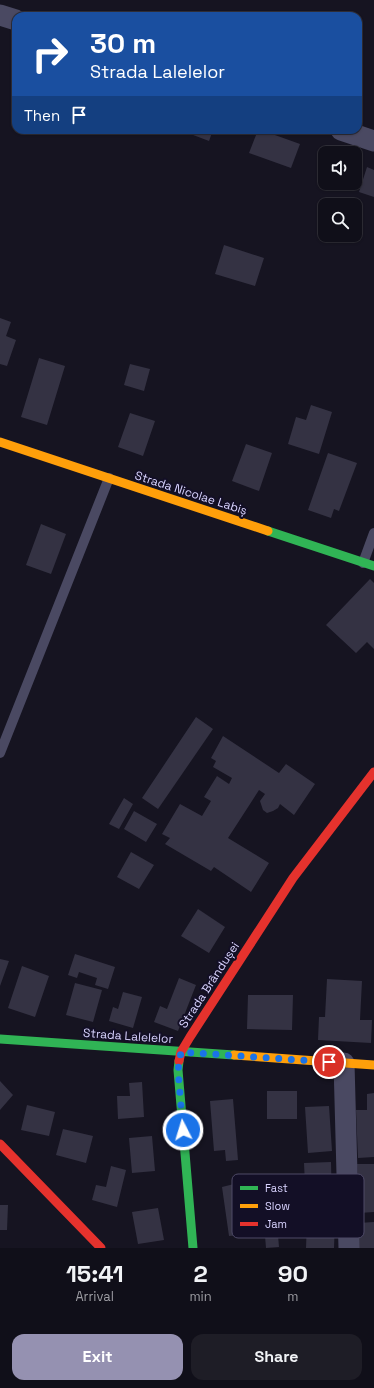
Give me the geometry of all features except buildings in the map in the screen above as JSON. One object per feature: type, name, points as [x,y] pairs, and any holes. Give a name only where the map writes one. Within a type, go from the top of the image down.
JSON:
[{"type":"main road","name":"Strada Nicolae Labiș","points":[[0,442],[374,566]]},
{"type":"main road","name":"Strada Brândușei","points":[[193,1248],[178,1070],[181,1052],[293,878],[374,772]]},
{"type":"main road","name":"Strada Lalelelor","points":[[0,1039],[374,1065]]},
{"type":"main road","points":[[0,1144],[101,1248]]},
{"type":"street","points":[[0,15],[12,19]]},
{"type":"street","points":[[353,134],[374,141]]},
{"type":"street","points":[[344,1063],[347,1174]]},
{"type":"street","points":[[349,1238],[349,1248]]},
{"type":"lane","points":[[0,753],[109,478]]},
{"type":"lane","points":[[363,562],[374,533]]},
{"type":"traffic: fast","points":[[268,531],[374,566]]},
{"type":"traffic: fast","points":[[0,1039],[234,1055]]},
{"type":"traffic: fast","points":[[179,1061],[178,1070],[193,1248]]},
{"type":"traffic: slow","points":[[0,442],[268,531]]},
{"type":"traffic: slow","points":[[234,1055],[374,1065]]},
{"type":"traffic: jam","points":[[179,1061],[181,1052],[190,1037],[293,878],[374,772]]},
{"type":"traffic: jam","points":[[0,1144],[101,1248]]},
{"type":"route","points":[[183,1130],[178,1070],[181,1052],[329,1062]]}]
